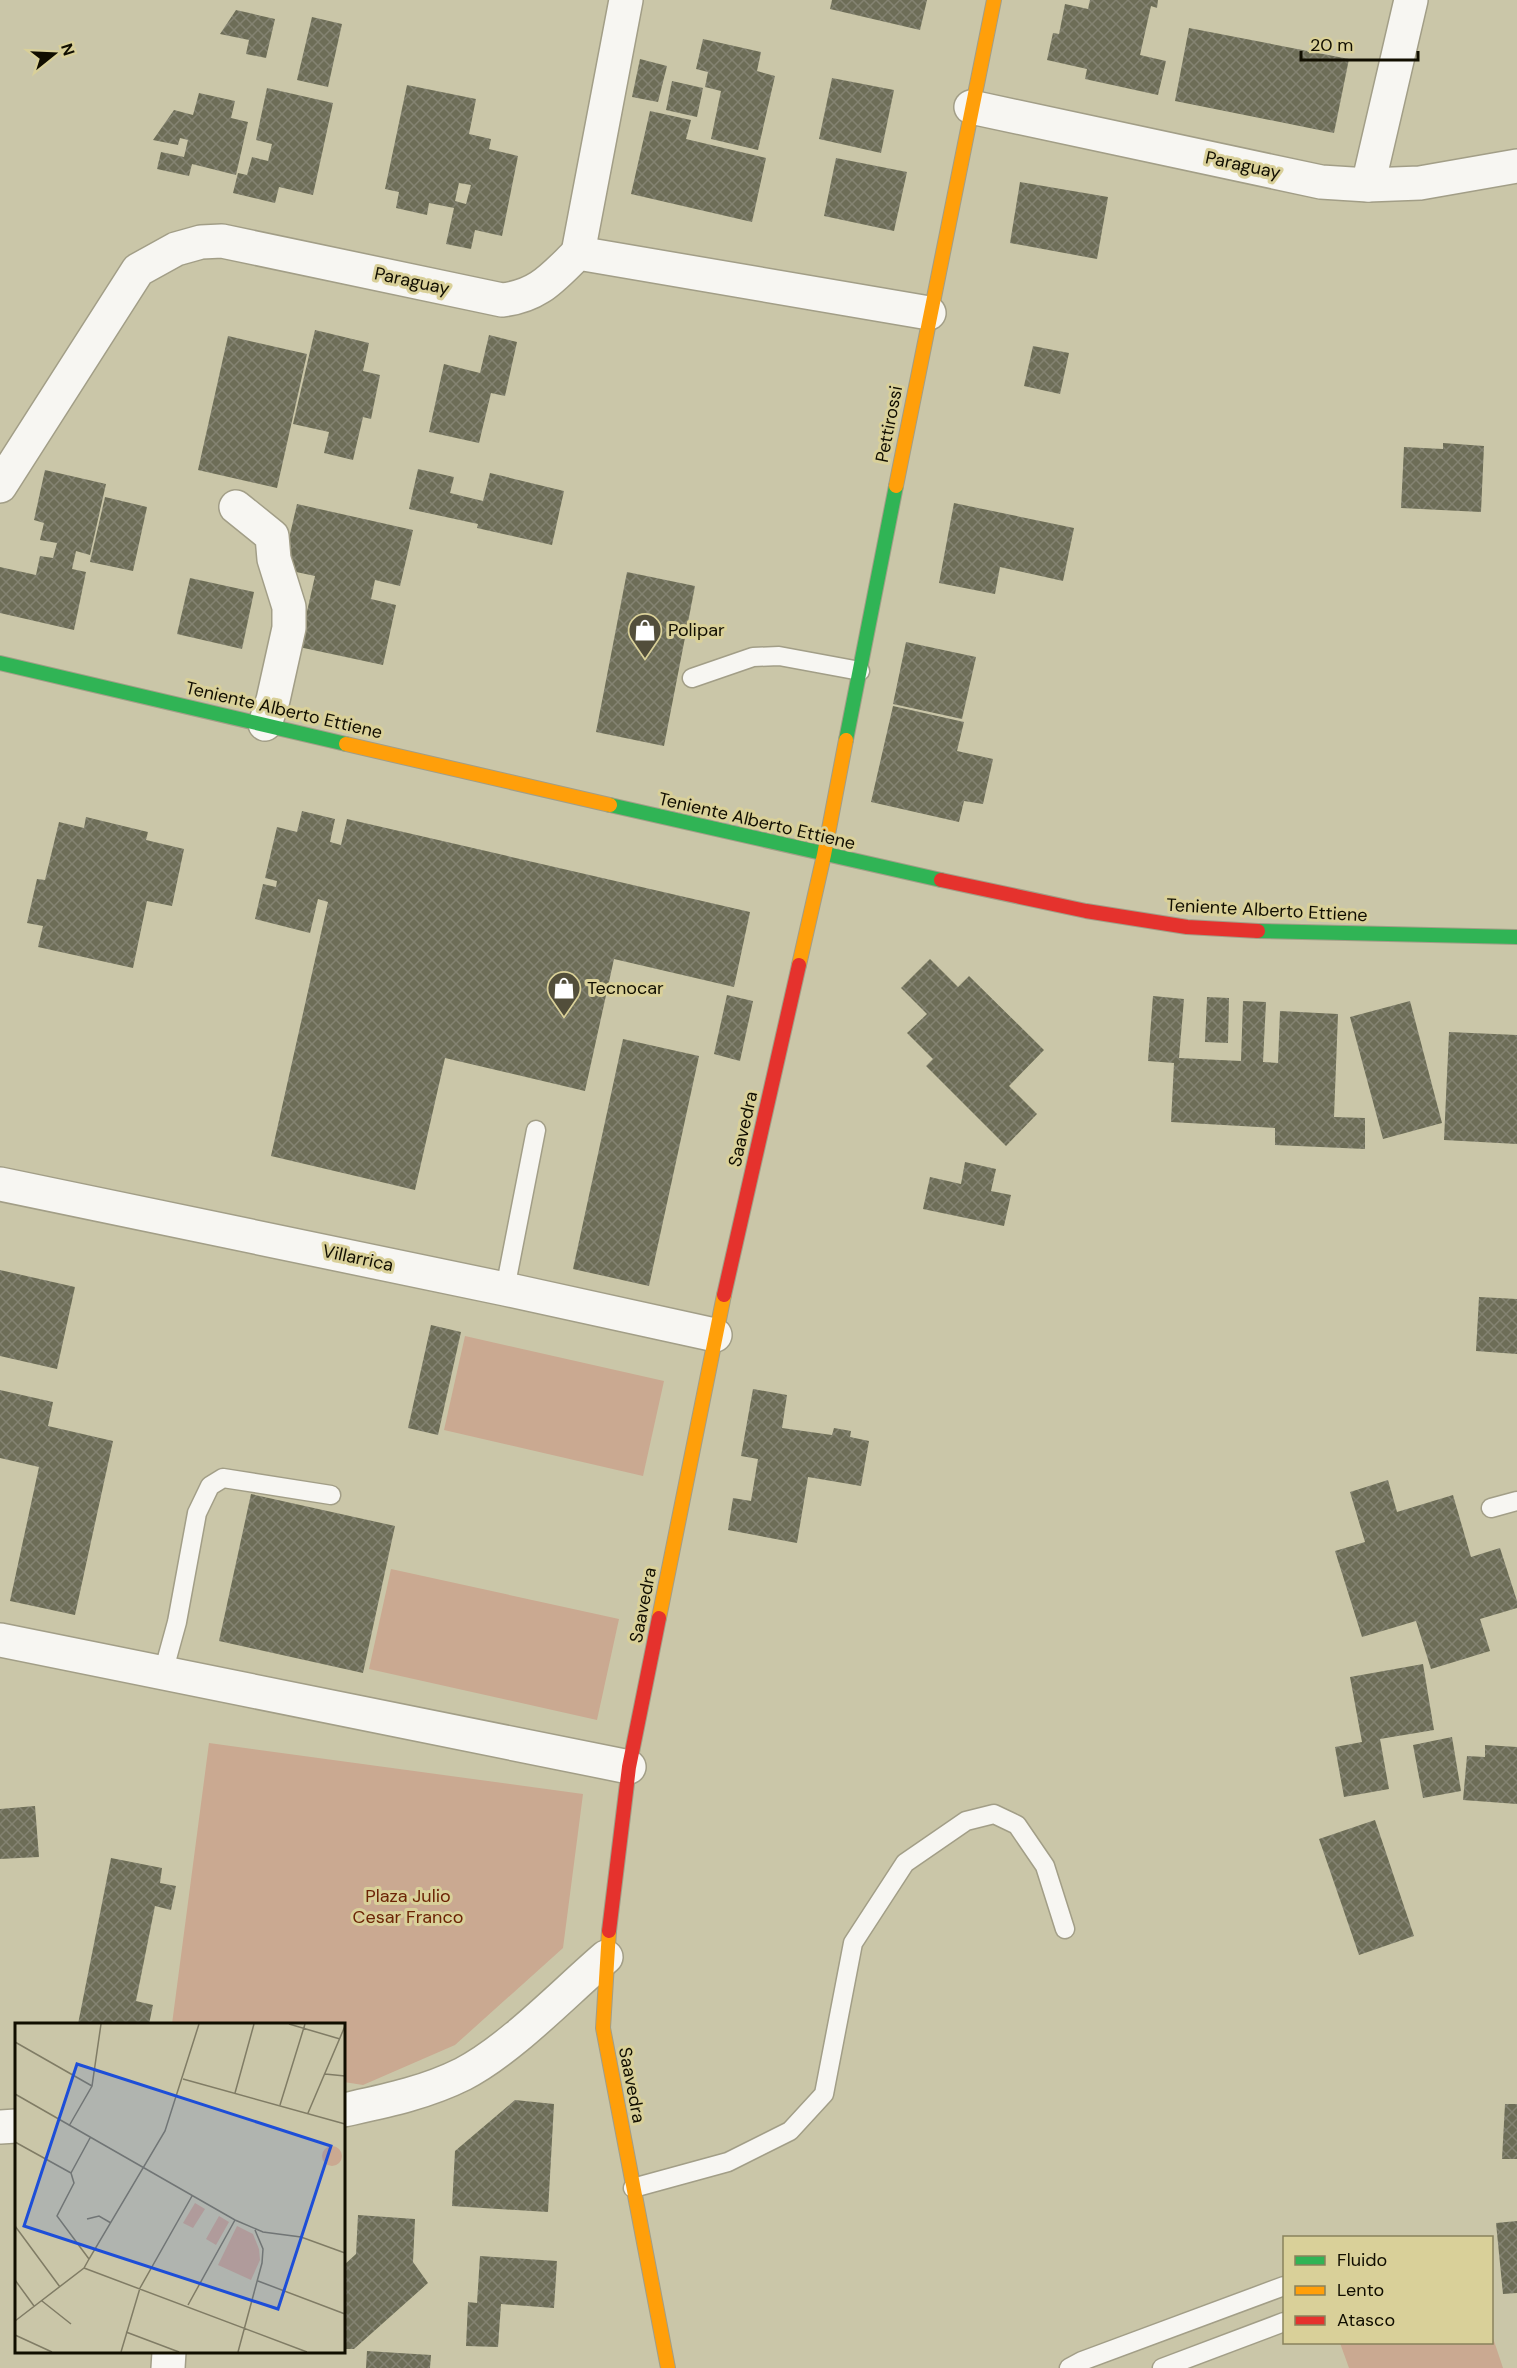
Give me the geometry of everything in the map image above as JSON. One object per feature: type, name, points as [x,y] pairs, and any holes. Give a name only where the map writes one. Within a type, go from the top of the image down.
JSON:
[{"type":"street","points":[[626,0],[578,253],[929,313]]},
{"type":"street","name":"Pettirossi","points":[[824,855],[929,313],[994,0]]},
{"type":"street","points":[[1368,186],[1411,0]]},
{"type":"street","name":"Paraguay","points":[[971,108],[1321,182],[1368,186],[1419,183],[1517,166]]},
{"type":"street","name":"Paraguay","points":[[0,486],[138,270],[176,249],[201,242],[222,241],[502,300],[521,298],[543,287],[578,253]]},
{"type":"street","points":[[236,507],[272,536],[274,559],[289,607],[289,628],[273,700],[265,724]]},
{"type":"street","name":"Teniente Alberto Ettiene","points":[[0,663],[824,855],[1086,911],[1187,927],[1290,933],[1517,936]]},
{"type":"street","name":"Saavedra","points":[[668,2368],[603,2028],[606,1957],[629,1767],[715,1335],[824,855]]},
{"type":"street","name":"Villarrica","points":[[0,1184],[715,1335]]},
{"type":"street","points":[[0,1640],[629,1767]]},
{"type":"street","points":[[345,2110],[412,2096],[464,2073],[509,2042],[606,1957]]},
{"type":"street","points":[[0,2127],[15,2126]]},
{"type":"street","points":[[168,2368],[169,2353]]},
{"type":"lane","points":[[692,678],[753,657],[779,656],[860,671]]},
{"type":"lane","points":[[505,1289],[536,1130]]},
{"type":"lane","points":[[163,1673],[177,1622],[197,1513],[210,1486],[223,1478],[331,1495]]},
{"type":"lane","points":[[1491,1508],[1517,1501]]},
{"type":"lane","points":[[633,2188],[728,2162],[790,2131],[824,2094],[854,1942],[905,1863],[966,1821],[994,1814],[1017,1825],[1045,1866],[1065,1929]]},
{"type":"lane","points":[[1069,2368],[1082,2361],[1283,2286]]},
{"type":"lane","points":[[1162,2368],[1283,2322]]},
{"type":"green space","points":[[465,1336],[664,1381],[643,1476],[444,1430]]},
{"type":"green space","points":[[391,1569],[619,1619],[597,1720],[369,1669]]},
{"type":"green space","name":"Plaza Julio Cesar Franco","points":[[209,1743],[583,1794],[563,1948],[455,2045],[363,2085],[345,2082],[345,2023],[172,2023]]},
{"type":"green space","points":[[1493,2338],[1503,2368],[1349,2368],[1340,2344],[1493,2344]]},
{"type":"building","points":[[832,0],[927,0],[920,30],[830,9]]},
{"type":"building","points":[[1090,0],[1158,0],[1157,8],[1151,6],[1140,55],[1166,61],[1158,95],[1085,79],[1087,69],[1047,60],[1053,33],[1059,34],[1065,4],[1088,9]]},
{"type":"building","points":[[236,10],[275,19],[266,58],[246,54],[249,40],[220,34]]},
{"type":"building","points":[[312,17],[342,24],[328,87],[297,80]]},
{"type":"building","points":[[1189,28],[1349,59],[1334,133],[1175,101]]},
{"type":"building","points":[[703,39],[761,52],[757,71],[775,76],[758,150],[711,139],[721,91],[705,87],[708,72],[696,69]]},
{"type":"building","points":[[640,59],[667,66],[658,102],[632,97]]},
{"type":"building","points":[[832,78],[894,90],[881,153],[819,139]]},
{"type":"building","points":[[672,81],[703,88],[697,117],[666,110]]},
{"type":"building","points":[[407,85],[476,99],[469,134],[491,139],[489,149],[518,156],[502,236],[475,230],[471,249],[446,244],[454,208],[429,203],[427,215],[396,208],[399,192],[385,189]],"holes":[[[459,183],[471,185],[466,204],[455,201]]]},
{"type":"building","points":[[267,88],[333,103],[313,195],[279,187],[275,203],[233,193],[238,173],[247,175],[252,157],[268,161],[272,144],[256,140]]},
{"type":"building","points":[[199,93],[235,101],[231,118],[248,122],[236,175],[192,164],[189,176],[157,169],[161,152],[184,157],[188,140],[180,138],[178,145],[153,140],[174,110],[193,115]]},
{"type":"building","points":[[650,111],[691,120],[686,139],[766,158],[752,222],[631,194]]},
{"type":"building","points":[[836,158],[907,172],[894,231],[824,216]]},
{"type":"building","points":[[1020,182],[1108,197],[1097,259],[1010,243]]},
{"type":"building","points":[[315,330],[369,343],[363,371],[380,375],[371,419],[363,417],[353,460],[324,453],[329,432],[293,424]]},
{"type":"building","points":[[489,335],[517,342],[505,396],[491,393],[479,443],[429,432],[444,364],[480,373]]},
{"type":"building","points":[[228,336],[307,354],[277,488],[198,470]]},
{"type":"building","points":[[1033,346],[1069,353],[1060,394],[1024,386]]},
{"type":"building","points":[[1443,443],[1484,446],[1481,512],[1401,508],[1404,447],[1443,449]]},
{"type":"building","points":[[418,469],[454,477],[450,493],[483,501],[490,473],[564,491],[552,545],[477,528],[478,524],[409,509]]},
{"type":"building","points":[[45,470],[106,484],[90,555],[76,551],[72,569],[86,572],[74,630],[0,613],[0,567],[36,575],[40,556],[53,558],[57,543],[40,540],[44,523],[34,520]]},
{"type":"building","points":[[105,497],[147,507],[133,571],[90,562]]},
{"type":"building","points":[[954,503],[1074,528],[1063,581],[1000,567],[995,594],[939,583]]},
{"type":"building","points":[[297,504],[413,530],[400,586],[375,580],[371,599],[396,605],[383,665],[299,647],[315,576],[282,569]]},
{"type":"building","name":"Polipar","points":[[627,572],[695,586],[664,746],[596,732]]},
{"type":"building","points":[[190,578],[254,592],[242,649],[177,634]]},
{"type":"building","points":[[906,642],[976,657],[962,719],[893,704]]},
{"type":"building","points":[[893,706],[964,722],[957,751],[993,759],[983,804],[964,801],[959,822],[871,802]]},
{"type":"building","points":[[302,811],[335,819],[330,842],[341,845],[347,819],[750,912],[734,987],[614,959],[585,1091],[445,1058],[415,1190],[271,1156],[328,902],[318,899],[310,933],[255,919],[263,884],[276,887],[277,881],[265,878],[277,827],[297,832]]},
{"type":"building","points":[[86,817],[148,832],[146,840],[184,849],[172,906],[147,901],[133,968],[38,947],[43,926],[27,923],[37,879],[45,880],[59,822],[84,828]]},
{"type":"building","points":[[930,959],[958,987],[969,976],[1044,1050],[1009,1086],[1037,1114],[1006,1146],[926,1066],[933,1059],[907,1033],[927,1014],[901,988]]},
{"type":"building","points":[[727,995],[753,1001],[740,1061],[714,1054]]},
{"type":"building","points":[[1153,996],[1184,999],[1179,1058],[1241,1061],[1243,1001],[1266,1002],[1263,1062],[1278,1063],[1280,1011],[1338,1014],[1334,1117],[1365,1118],[1365,1149],[1275,1145],[1275,1128],[1171,1122],[1174,1063],[1148,1061]]},
{"type":"building","points":[[1207,997],[1229,998],[1228,1043],[1205,1042]]},
{"type":"building","points":[[1410,1001],[1442,1123],[1383,1139],[1350,1017]]},
{"type":"building","points":[[1449,1032],[1517,1035],[1517,1144],[1444,1140]]},
{"type":"building","points":[[623,1039],[699,1056],[649,1286],[573,1269]]},
{"type":"building","points":[[965,1162],[996,1169],[991,1191],[1011,1195],[1004,1226],[923,1209],[930,1177],[961,1184]]},
{"type":"building","points":[[0,1270],[75,1287],[57,1369],[0,1356]]},
{"type":"building","points":[[1479,1297],[1517,1299],[1517,1354],[1476,1351]]},
{"type":"building","points":[[431,1325],[461,1332],[438,1435],[408,1428]]},
{"type":"building","points":[[753,1389],[787,1395],[782,1428],[832,1435],[834,1428],[851,1431],[850,1437],[869,1441],[861,1486],[808,1477],[797,1543],[728,1530],[733,1498],[751,1501],[758,1459],[741,1456]]},
{"type":"building","points":[[0,1390],[53,1402],[48,1426],[113,1441],[75,1615],[10,1601],[39,1467],[0,1458]]},
{"type":"building","points":[[1388,1480],[1397,1512],[1453,1495],[1471,1557],[1500,1548],[1517,1601],[1517,1608],[1480,1619],[1490,1651],[1431,1669],[1416,1621],[1362,1637],[1335,1551],[1365,1542],[1350,1492]]},
{"type":"building","points":[[251,1494],[395,1526],[363,1673],[219,1641]]},
{"type":"building","points":[[1423,1664],[1434,1730],[1380,1739],[1389,1789],[1344,1797],[1335,1747],[1362,1742],[1350,1677]]},
{"type":"building","points":[[1452,1737],[1461,1791],[1423,1798],[1413,1745]]},
{"type":"building","points":[[1485,1745],[1517,1747],[1517,1804],[1463,1800],[1467,1756],[1485,1757]]},
{"type":"building","points":[[35,1806],[39,1857],[0,1859],[0,1809]]},
{"type":"building","points":[[1375,1820],[1414,1936],[1359,1955],[1319,1839]]},
{"type":"building","points":[[111,1858],[162,1868],[160,1883],[176,1886],[171,1910],[155,1906],[136,2001],[153,2005],[149,2023],[78,2023]]},
{"type":"building","points":[[515,2100],[554,2104],[548,2212],[452,2206],[455,2151]]},
{"type":"building","points":[[1505,2104],[1517,2104],[1517,2159],[1502,2159]]},
{"type":"building","points":[[358,2215],[415,2219],[413,2262],[428,2283],[354,2349],[345,2349],[345,2264],[356,2254]]},
{"type":"building","points":[[1517,2221],[1517,2293],[1503,2294],[1496,2223]]},
{"type":"building","points":[[480,2256],[557,2261],[554,2308],[501,2304],[498,2347],[466,2346],[468,2302],[477,2303]]},
{"type":"building","points":[[367,2351],[431,2355],[430,2368],[366,2368]]},
{"type":"traffic: fast","points":[[846,740],[896,486]]},
{"type":"traffic: fast","points":[[0,663],[346,744]]},
{"type":"traffic: fast","points":[[610,805],[941,880]]},
{"type":"traffic: fast","points":[[1258,931],[1517,937]]},
{"type":"traffic: slow","points":[[896,486],[994,0]]},
{"type":"traffic: slow","points":[[799,965],[824,855],[846,740]]},
{"type":"traffic: slow","points":[[346,744],[610,805]]},
{"type":"traffic: slow","points":[[659,1618],[724,1295]]},
{"type":"traffic: slow","points":[[609,1931],[603,2028],[668,2368]]},
{"type":"traffic: jam","points":[[941,880],[1086,911],[1187,927],[1258,931]]},
{"type":"traffic: jam","points":[[724,1295],[799,965]]},
{"type":"traffic: jam","points":[[609,1931],[629,1767],[659,1618]]},
{"type":"place","name":"Polipar","points":[[645,659]]},
{"type":"place","name":"Tecnocar","points":[[564,1017]]}]
